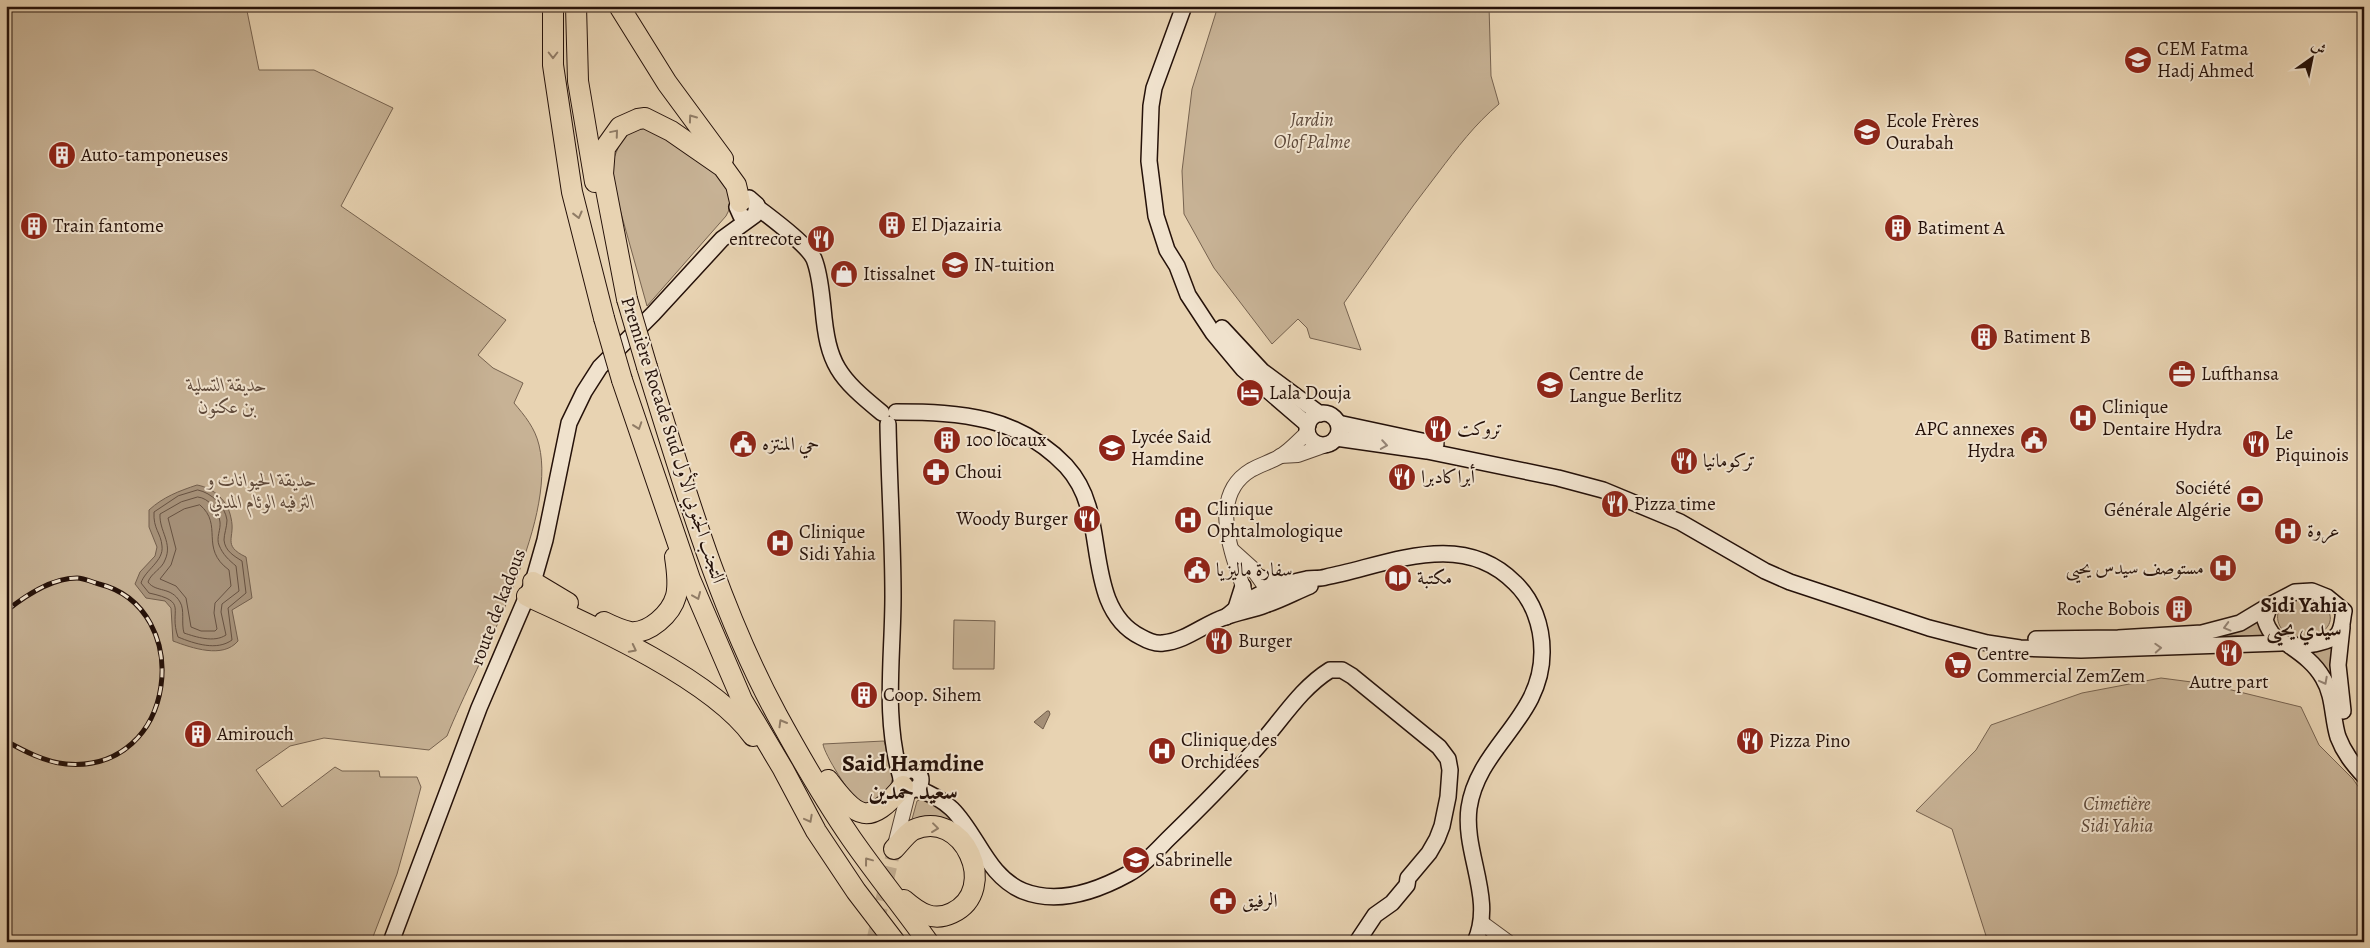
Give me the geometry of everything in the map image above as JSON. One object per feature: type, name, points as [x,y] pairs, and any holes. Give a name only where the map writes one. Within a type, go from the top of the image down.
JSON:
[{"type":"highway","name":"Première Rocade Sud التجنب الجنوبي الأول","points":[[553,6],[553,65],[572,192],[622,380],[690,579],[742,700],[816,831],[856,891],[895,942]]},
{"type":"highway","name":"Première Rocade Sud التجنب الجنوبي الأول","points":[[576,6],[578,81],[596,191],[647,368],[702,542],[738,632],[768,697],[796,747],[851,838],[928,942]]},
{"type":"highway","points":[[619,6],[748,209]]},
{"type":"highway","points":[[627,299],[603,166],[606,148],[620,127],[638,118],[646,118],[671,130],[723,167],[736,185],[748,209]]},
{"type":"highway","points":[[530,589],[630,632],[644,631],[657,622],[668,611],[675,597],[677,579],[675,560],[654,473]]},
{"type":"highway","points":[[530,589],[565,614],[656,661],[691,681],[716,700],[747,728],[780,781],[798,798]]},
{"type":"highway","points":[[796,747],[811,759],[847,804],[859,813],[869,813],[886,806],[910,782]]},
{"type":"highway","points":[[889,888],[918,911],[935,917],[946,916],[964,905],[974,885],[976,874],[970,854],[959,838],[950,832],[936,827],[922,827],[912,831],[894,849]]},
{"type":"main road","points":[[1184,6],[1154,88],[1151,106],[1149,161],[1152,191],[1159,225],[1188,295],[1213,333],[1248,374],[1308,428],[1315,442],[1332,441],[1427,451],[1558,478],[1603,490],[1680,522],[1765,571],[1790,582],[1929,628],[1987,643],[2020,648],[2081,650],[2286,645],[2326,641],[2336,636],[2342,626]]},
{"type":"main road","points":[[1193,6],[1164,88],[1159,124],[1159,166],[1164,208],[1173,236],[1199,296],[1223,330],[1262,371],[1320,414],[1330,415],[1338,423],[1559,470],[1606,483],[1675,510],[1783,569],[1917,616],[1979,634],[2011,638],[2073,639],[2202,633],[2240,623],[2283,596],[2295,592],[2312,591],[2327,597],[2344,611],[2338,665],[2340,699],[2348,735],[2364,762]]},
{"type":"main road","points":[[748,209],[785,229],[813,257],[821,286],[827,336],[834,363],[847,384],[888,416],[931,412],[990,419],[1031,437],[1066,467],[1075,478],[1088,505],[1108,600],[1122,622],[1137,635],[1147,640],[1163,643],[1187,636],[1268,590],[1309,578],[1325,578]]},
{"type":"main road","name":"route de kadous","points":[[391,942],[479,708],[530,589],[545,540],[569,423],[584,392],[600,367],[653,314],[748,209]]},
{"type":"main road","points":[[1308,428],[1312,419],[1320,414]]},
{"type":"main road","points":[[888,416],[893,575],[888,699],[895,746],[910,782],[935,796],[952,809],[990,864],[1012,885],[1030,894],[1052,898],[1084,892],[1130,874],[1220,788],[1310,685],[1330,670],[1342,670],[1384,701],[1439,747],[1448,759],[1450,778],[1442,826],[1437,839],[1408,878],[1408,885],[1392,903],[1375,915],[1357,942]]},
{"type":"main road","points":[[1332,441],[1339,430],[1338,423]]},
{"type":"main road","points":[[1268,590],[1416,555],[1457,555],[1469,556],[1497,568],[1521,588],[1530,601],[1540,632],[1542,648],[1542,664],[1538,685],[1524,712],[1484,766],[1476,782],[1469,810],[1469,823],[1483,913],[1482,923],[1475,942]]},
{"type":"main road","points":[[2270,605],[2265,620],[2274,638],[2310,661],[2324,678],[2331,697],[2338,737],[2349,759],[2364,776]]},
{"type":"street","points":[[1241,604],[1227,534],[1227,514],[1231,492],[1250,470],[1280,456],[1308,428]]},
{"type":"street","points":[[1280,456],[1298,455],[1332,441]]},
{"type":"street","points":[[1231,550],[1252,568],[1268,590]]},
{"type":"street","points":[[894,849],[910,782]]},
{"type":"street","points":[[1482,923],[1508,942]]},
{"type":"green space","name":"حديقة الحيوانات و الترفيه الوئام المدني","points":[[6,6],[246,6],[259,70],[314,70],[393,108],[341,206],[506,320],[478,355],[493,368],[523,383],[514,403],[526,418],[537,439],[542,477],[537,512],[526,551],[494,631],[447,736],[429,750],[324,738],[290,746],[256,770],[282,807],[335,767],[342,771],[379,771],[380,777],[417,777],[421,787],[413,817],[397,874],[371,942],[6,942]]},
{"type":"green space","name":"Jardin Olof Palme","points":[[1218,6],[1489,6],[1491,76],[1499,104],[1474,128],[1452,154],[1344,303],[1361,350],[1310,338],[1307,328],[1298,319],[1272,344],[1214,268],[1184,214],[1182,171],[1192,89]]},
{"type":"green space","points":[[643,124],[714,164],[734,200],[726,216],[647,306],[614,188],[612,163],[624,133]]},
{"type":"green space","points":[[2314,597],[2325,606],[2330,615],[2329,624],[2316,635],[2306,637],[2295,636],[2285,632],[2281,628],[2278,619],[2279,609],[2282,605],[2291,599]]},
{"type":"green space","points":[[2259,617],[2264,637],[2227,635]]},
{"type":"green space","points":[[954,620],[995,621],[994,669],[953,669]]},
{"type":"green space","points":[[2335,641],[2331,674],[2310,650]]},
{"type":"green space","name":"Cimetière Sidi Yahia","points":[[2161,678],[2207,684],[2301,707],[2319,745],[2353,779],[2364,795],[2364,942],[1988,942],[1952,829],[1916,811],[1976,750],[1991,725],[2082,693]]},
{"type":"green space","points":[[884,741],[894,772],[888,796],[868,805],[863,804],[845,784],[828,757],[823,744]]},
{"type":"green space","points":[[926,797],[937,803],[960,825],[941,818],[911,823],[917,801]]},
{"type":"water","points":[[197,485],[214,492],[227,506],[232,525],[232,545],[238,553],[246,557],[252,598],[232,610],[238,641],[224,650],[198,649],[173,641],[171,608],[165,601],[146,598],[135,584],[140,572],[155,556],[157,547],[149,527],[149,510],[160,501]]},
{"type":"water","points":[[1047,711],[1050,714],[1043,729],[1034,722]]},
{"type":"tunnel","points":[[873,942],[894,849]]},
{"type":"railway","points":[[6,611],[48,584],[67,579],[80,578],[88,580],[130,599],[151,624],[161,654],[161,687],[151,718],[132,743],[104,760],[66,764],[58,763],[35,756],[6,741]]},
{"type":"place","name":"CEM Fatma Hadj Ahmed","points":[[2138,60]]},
{"type":"place","name":"Ecole Frères Ourabah","points":[[1867,132]]},
{"type":"place","name":"Auto-tamponeuses","points":[[62,155]]},
{"type":"place","name":"El Djazairia","points":[[892,225]]},
{"type":"place","name":"Train fantome","points":[[34,226]]},
{"type":"place","name":"Batiment A","points":[[1898,228]]},
{"type":"place","name":"entrecote","points":[[821,239]]},
{"type":"place","name":"IN-tuition","points":[[955,265]]},
{"type":"place","name":"Itissalnet","points":[[844,274]]},
{"type":"place","name":"Batiment B","points":[[1984,337]]},
{"type":"place","name":"Lufthansa","points":[[2182,374]]},
{"type":"place","name":"Centre de Langue Berlitz","points":[[1550,385]]},
{"type":"place","name":"Lala Douja","points":[[1250,393]]},
{"type":"place","name":"Clinique Dentaire Hydra","points":[[2083,418]]},
{"type":"place","name":"تروكت","points":[[1438,429]]},
{"type":"place","name":"100 locaux","points":[[947,440]]},
{"type":"place","name":"APC annexes Hydra","points":[[2034,440]]},
{"type":"place","name":"حي المنتزه","points":[[743,444]]},
{"type":"place","name":"Le Piquinois","points":[[2256,444]]},
{"type":"place","name":"Lycée Said Hamdine","points":[[1112,448]]},
{"type":"place","name":"تركومانيا","points":[[1684,461]]},
{"type":"place","name":"Choui","points":[[936,472]]},
{"type":"place","name":"أبراكادبرا","points":[[1402,477]]},
{"type":"place","name":"Société Générale Algérie","points":[[2250,499]]},
{"type":"place","name":"Pizza time","points":[[1615,504]]},
{"type":"place","name":"Woody Burger","points":[[1087,519]]},
{"type":"place","name":"Clinique Ophtalmologique","points":[[1188,520]]},
{"type":"place","name":"عروة","points":[[2288,531]]},
{"type":"place","name":"Clinique Sidi Yahia","points":[[780,543]]},
{"type":"place","name":"مستوصف سيدس يحيى","points":[[2223,568]]},
{"type":"place","name":"سفارة ماليزيا","points":[[1197,570]]},
{"type":"place","name":"مكتبة","points":[[1398,578]]},
{"type":"place","name":"Roche Bobois","points":[[2179,609]]},
{"type":"place","name":"Burger","points":[[1219,641]]},
{"type":"place","name":"Autre part","points":[[2229,653]]},
{"type":"place","name":"Centre Commercial ZemZem","points":[[1958,665]]},
{"type":"place","name":"Coop. Sihem","points":[[864,695]]},
{"type":"place","name":"Amirouch","points":[[198,734]]},
{"type":"place","name":"Pizza Pino","points":[[1750,741]]},
{"type":"place","name":"Clinique des Orchidées","points":[[1162,751]]},
{"type":"place","name":"Sabrinelle","points":[[1136,860]]},
{"type":"place","name":"الرفيق","points":[[1223,901]]},
{"type":"district","name":"Sidi Yahia سيدي يحيى","points":[[2304,617]]},
{"type":"district","name":"Said Hamdine سعيد حمدين","points":[[913,777]]},
{"type":"park label","name":"حديقة التسلية بن عكنون","points":[[227,396]]}]
